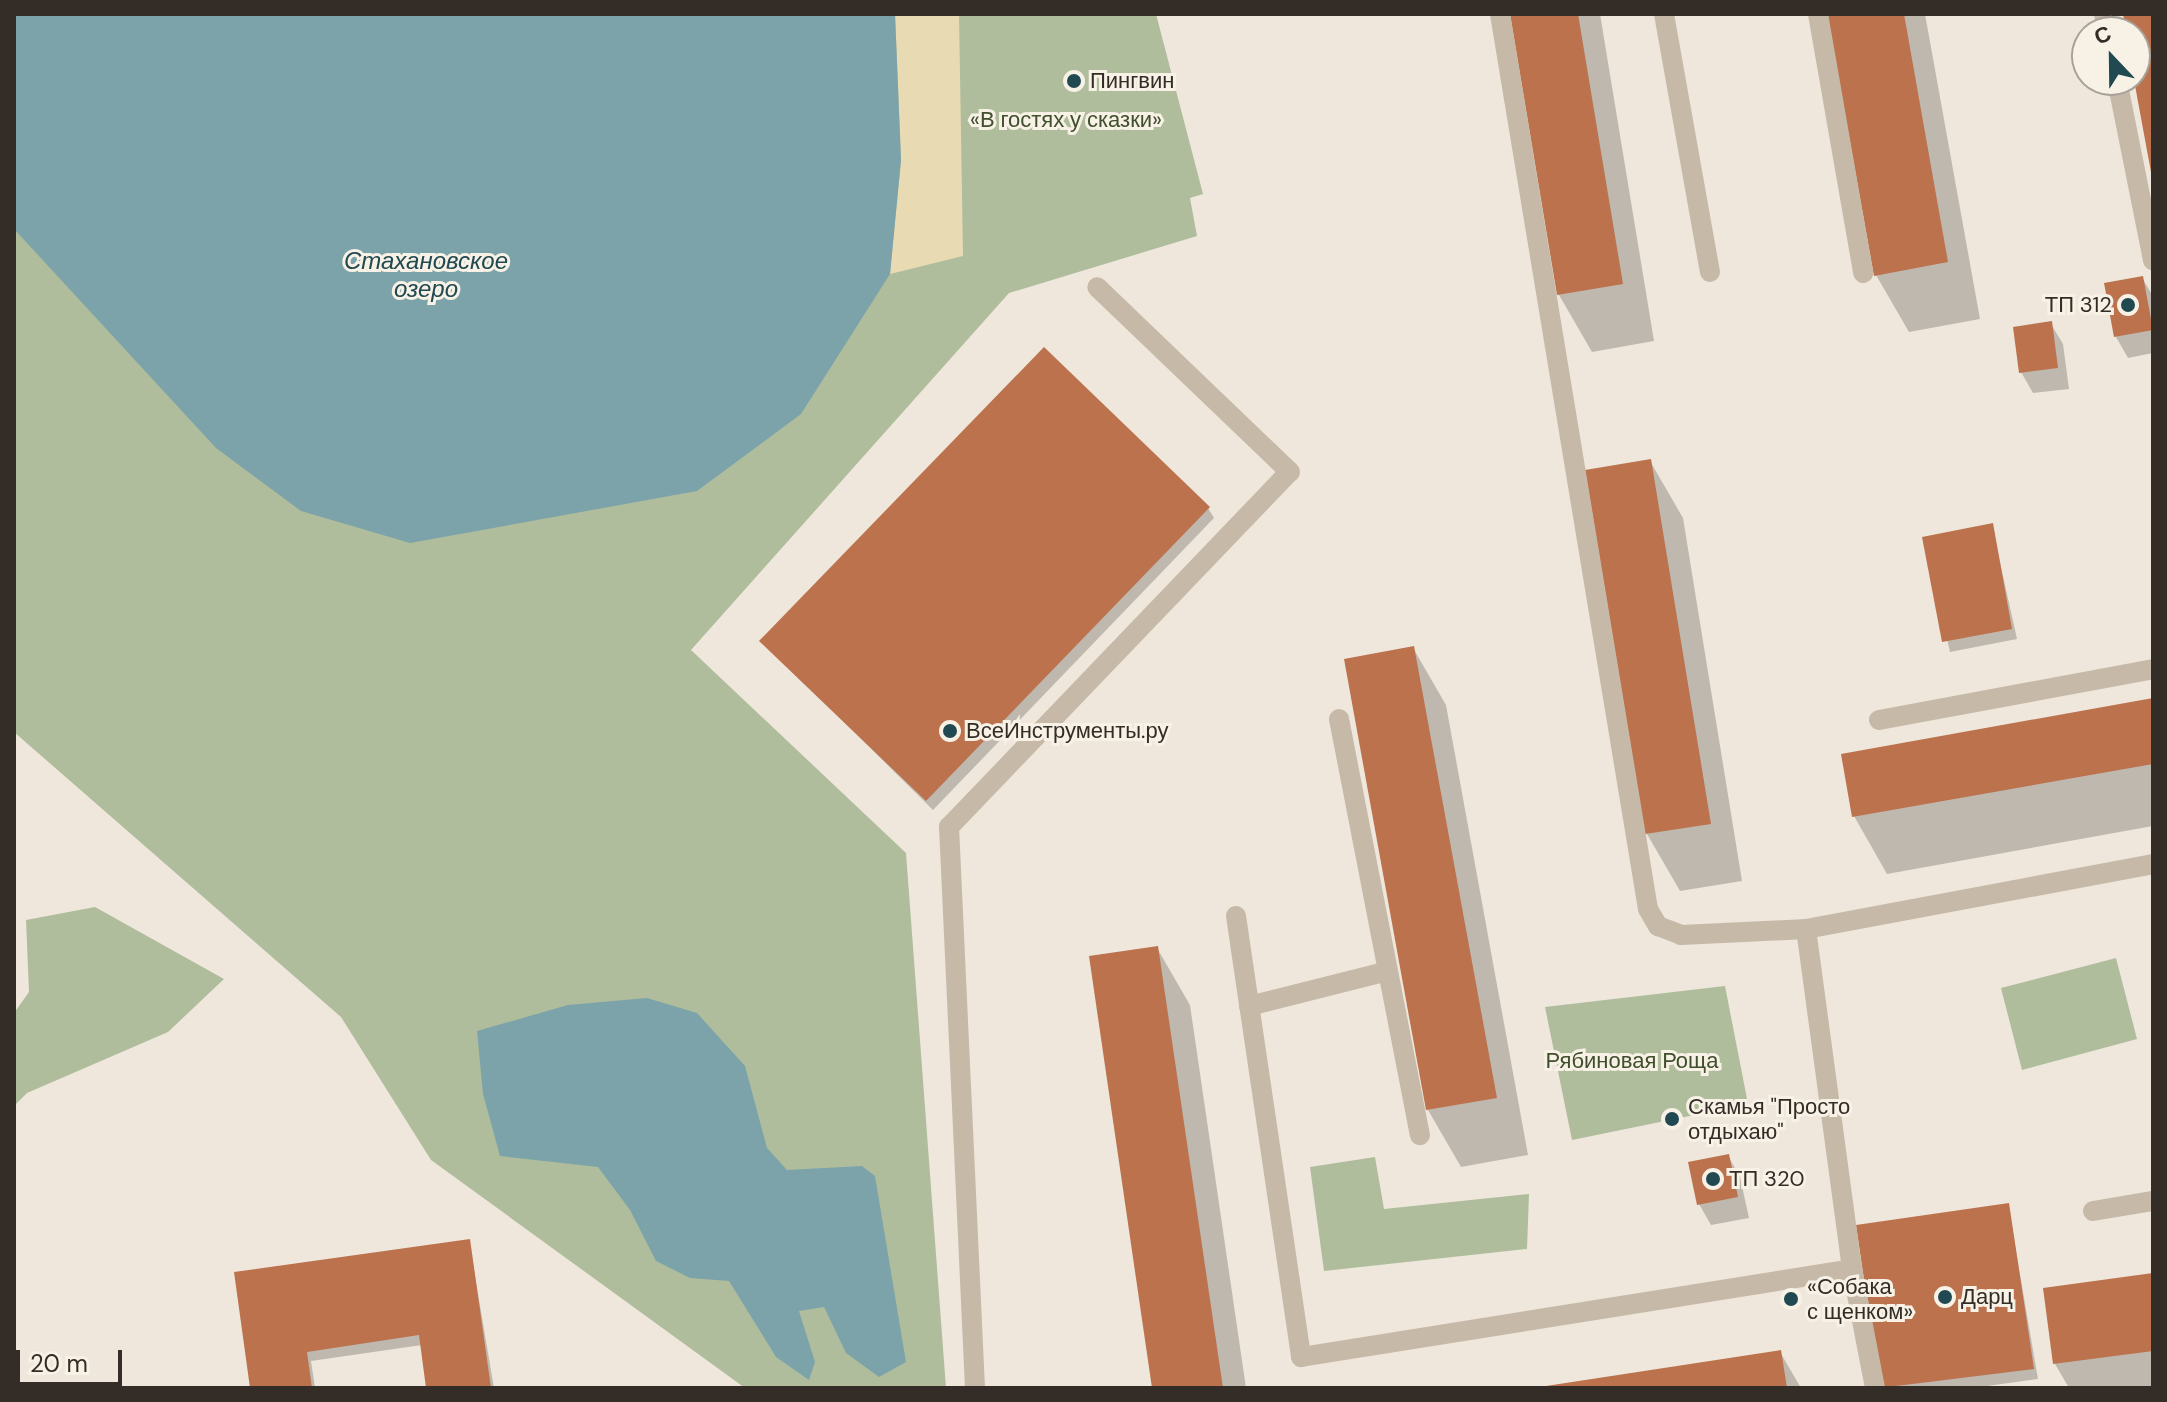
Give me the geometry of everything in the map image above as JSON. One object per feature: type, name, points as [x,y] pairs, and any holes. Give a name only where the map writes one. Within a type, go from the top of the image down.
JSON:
[{"type":"lane","points":[[1500,14],[1648,909],[1658,926],[1681,935],[1806,929],[2153,864]]},
{"type":"lane","points":[[1664,14],[1710,272]]},
{"type":"lane","points":[[1818,14],[1863,273]]},
{"type":"lane","points":[[2120,96],[2153,260]]},
{"type":"lane","points":[[975,1388],[949,827],[1290,472],[1097,287]]},
{"type":"lane","points":[[1879,720],[2153,669]]},
{"type":"lane","points":[[1339,719],[1420,1135]]},
{"type":"lane","points":[[1236,916],[1301,1357],[1852,1269]]},
{"type":"lane","points":[[1806,929],[1852,1269],[1875,1388]]},
{"type":"lane","points":[[1249,1006],[1388,971]]},
{"type":"lane","points":[[2093,1211],[2153,1201]]},
{"type":"green space","name":"«В гостях у сказки»","points":[[14,14],[1156,14],[1203,194],[1190,198],[1197,236],[1009,293],[691,650],[906,853],[946,1388],[745,1388],[431,1160],[341,1017],[14,732]]},
{"type":"green space","points":[[95,907],[224,979],[168,1032],[27,1093],[14,1106],[14,1013],[29,992],[26,920]]},
{"type":"green space","points":[[2116,958],[2137,1039],[2022,1070],[2001,988]]},
{"type":"green space","name":"Рябиновая Роща","points":[[1725,986],[1748,1104],[1572,1140],[1545,1007]]},
{"type":"green space","points":[[1375,1157],[1384,1209],[1529,1194],[1527,1249],[1324,1271],[1310,1167]]},
{"type":"sand","points":[[895,14],[959,14],[963,256],[890,274],[901,160]]},
{"type":"water","name":"Стахановское озеро","points":[[14,14],[895,14],[901,160],[890,274],[801,414],[697,491],[410,543],[301,511],[216,448],[14,229]]},
{"type":"water","points":[[647,998],[697,1013],[745,1066],[767,1148],[787,1170],[862,1166],[875,1176],[906,1362],[879,1377],[846,1353],[824,1307],[799,1311],[815,1362],[809,1380],[776,1357],[729,1281],[690,1278],[656,1261],[630,1210],[598,1167],[500,1156],[483,1094],[477,1031],[568,1005]]},
{"type":"building","points":[[1510,14],[1578,14],[1623,284],[1557,295]]},
{"type":"building","points":[[1827,14],[1904,14],[1948,262],[1874,276]]},
{"type":"building","points":[[2153,14],[2153,183],[2137,96],[2151,96],[2151,16],[2123,16]]},
{"type":"building","name":"ТП 312","points":[[2143,276],[2153,330],[2114,337],[2104,283]]},
{"type":"building","points":[[2052,321],[2058,368],[2019,373],[2013,327]]},
{"type":"building","points":[[1044,347],[1210,507],[926,801],[759,641]]},
{"type":"building","points":[[1651,459],[1711,824],[1645,834],[1585,470]]},
{"type":"building","points":[[1993,523],[2012,629],[1942,642],[1922,537]]},
{"type":"building","points":[[1414,646],[1497,1098],[1426,1110],[1344,659]]},
{"type":"building","points":[[2153,698],[2153,764],[1852,817],[1841,754]]},
{"type":"building","points":[[1158,946],[1223,1388],[1152,1388],[1089,956]]},
{"type":"building","name":"ТП 320","points":[[1729,1154],[1738,1197],[1697,1205],[1688,1162]]},
{"type":"building","name":"Дарц","points":[[2009,1203],[2034,1369],[1880,1388],[1856,1225]]},
{"type":"building","points":[[470,1239],[491,1388],[426,1388],[419,1335],[307,1352],[312,1388],[250,1388],[234,1272]]},
{"type":"building","points":[[2153,1273],[2153,1351],[2053,1364],[2043,1288]]},
{"type":"building","points":[[1781,1350],[1787,1388],[1546,1388],[1546,1386]]},
{"type":"place","name":"Пингвин","points":[[1074,81]]},
{"type":"place","name":"ТП 312","points":[[2128,305]]},
{"type":"place","name":"ВсеИнструменты.ру","points":[[950,731]]},
{"type":"place","name":"Скамья \"Просто отдыхаю\"","points":[[1672,1119]]},
{"type":"place","name":"ТП 320","points":[[1713,1179]]},
{"type":"place","name":"Дарц","points":[[1945,1297]]},
{"type":"place","name":"«Собака с щенком»","points":[[1791,1299]]}]
